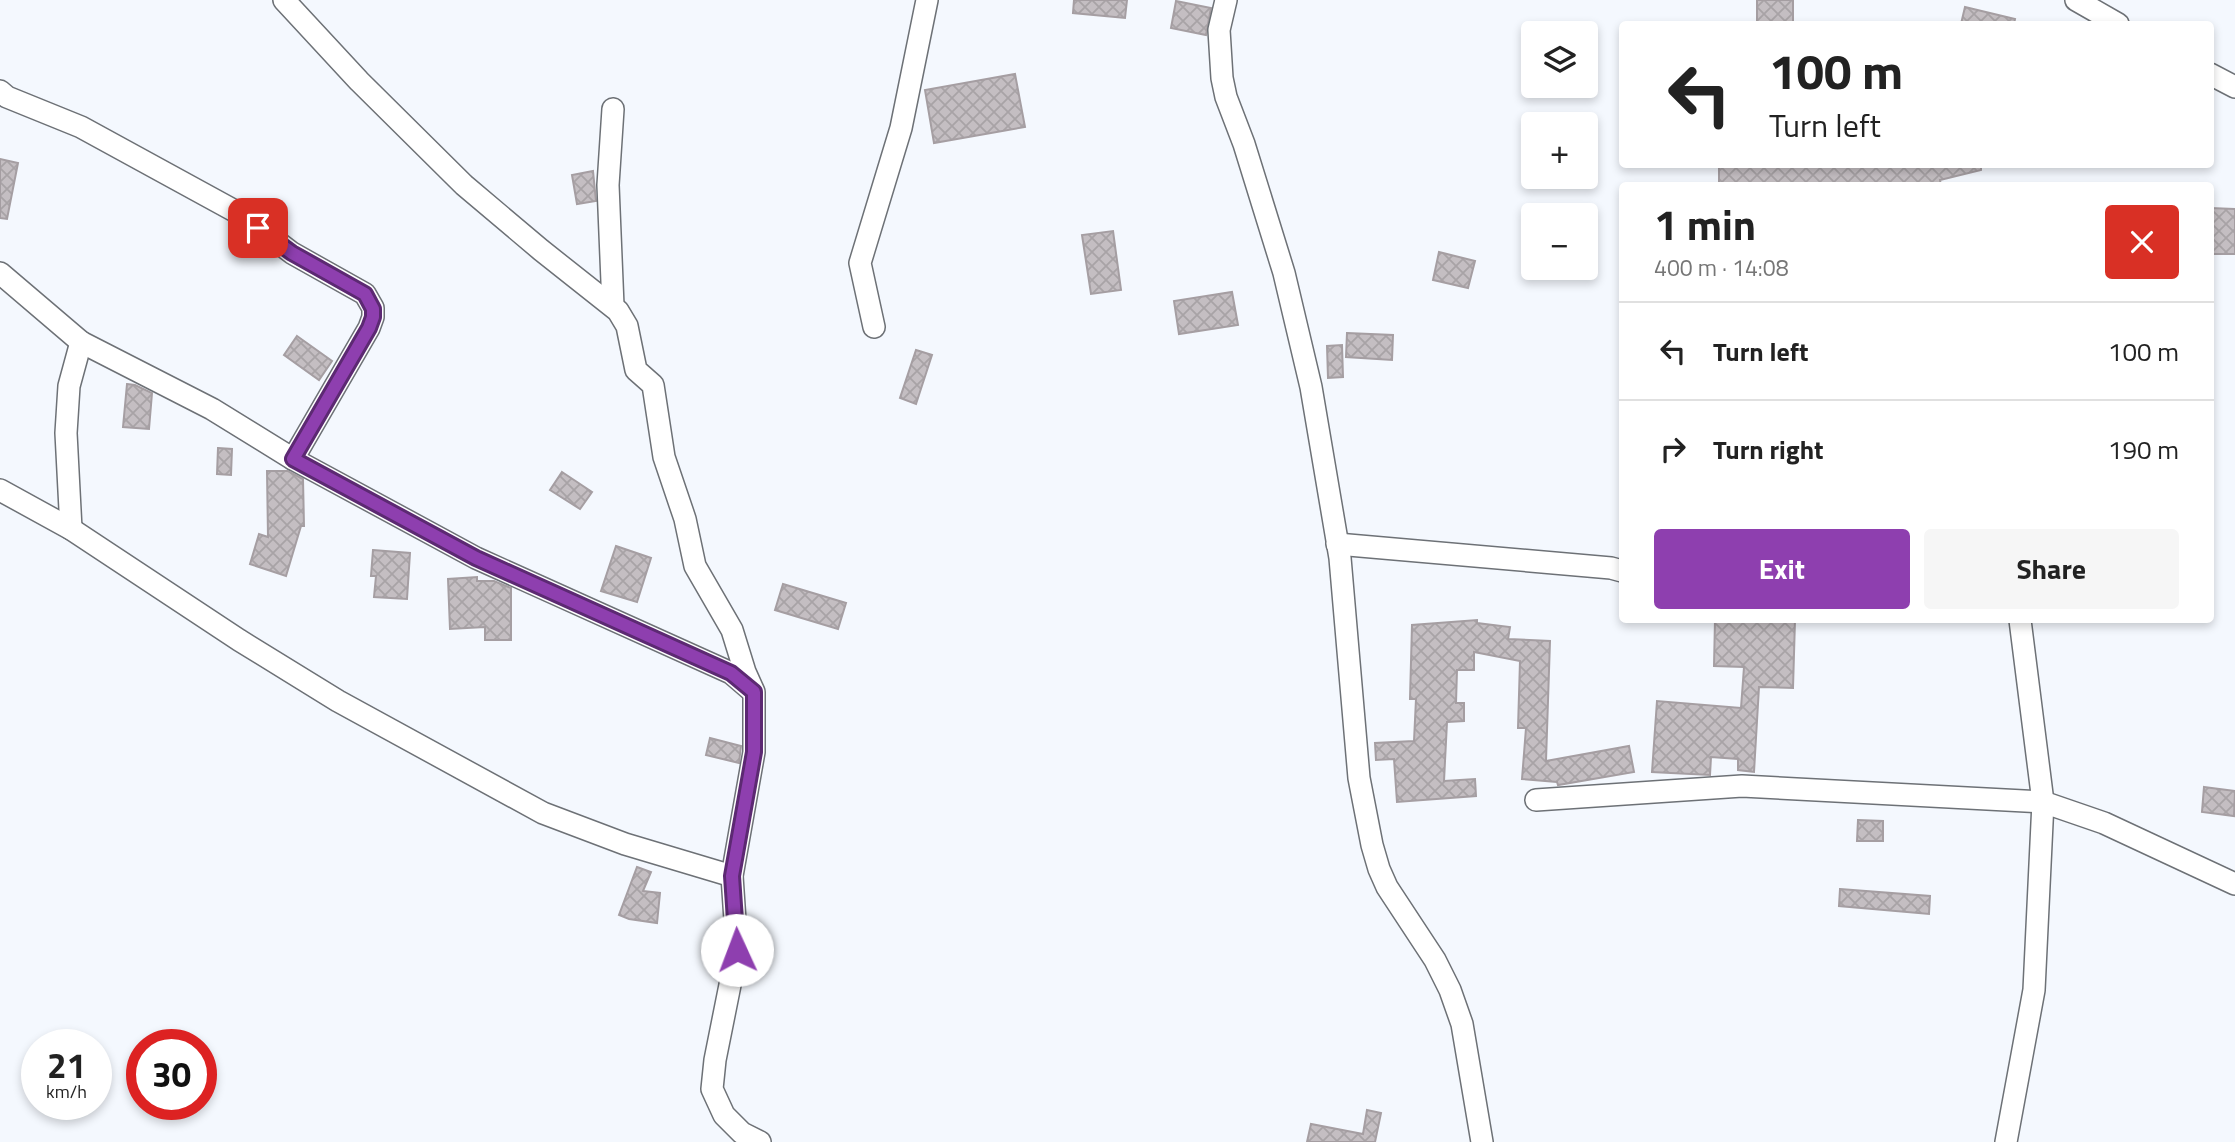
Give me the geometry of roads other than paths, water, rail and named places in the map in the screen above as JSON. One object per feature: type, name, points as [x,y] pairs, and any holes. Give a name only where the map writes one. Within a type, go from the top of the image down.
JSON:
[{"type":"street","points":[[284,0],[359,81],[464,185],[613,306],[627,326],[636,370],[653,385],[664,457],[685,519],[695,566],[732,630],[754,692],[754,752],[732,876],[737,950],[715,1060],[712,1089],[724,1115],[743,1133],[760,1142]]},
{"type":"street","points":[[874,327],[860,263],[901,128],[927,0]]},
{"type":"street","points":[[1226,0],[1219,30],[1226,97],[1244,144],[1295,312],[1311,387],[1337,544],[1359,778],[1372,845],[1387,887],[1435,960],[1450,990],[1462,1024],[1482,1142]]},
{"type":"street","points":[[2076,0],[2113,21]]},
{"type":"street","points":[[2214,76],[2235,87]]},
{"type":"street","points":[[0,91],[7,97],[81,127],[164,171],[242,215],[292,253],[365,294],[373,309],[369,328],[293,459]]},
{"type":"street","points":[[613,108],[608,185],[613,306]]},
{"type":"street","points":[[0,273],[81,342],[212,409],[293,459],[476,558],[731,673],[754,692]]},
{"type":"street","points":[[71,529],[66,433],[69,386],[81,342]]},
{"type":"street","points":[[0,490],[71,529],[239,640],[338,701],[544,813],[625,844],[732,876]]},
{"type":"street","points":[[1337,544],[1619,571]]},
{"type":"street","points":[[2006,1142],[2034,990],[2043,802],[2020,623]]},
{"type":"street","points":[[1536,800],[1742,786],[2043,802],[2105,823],[2235,884]]}]
